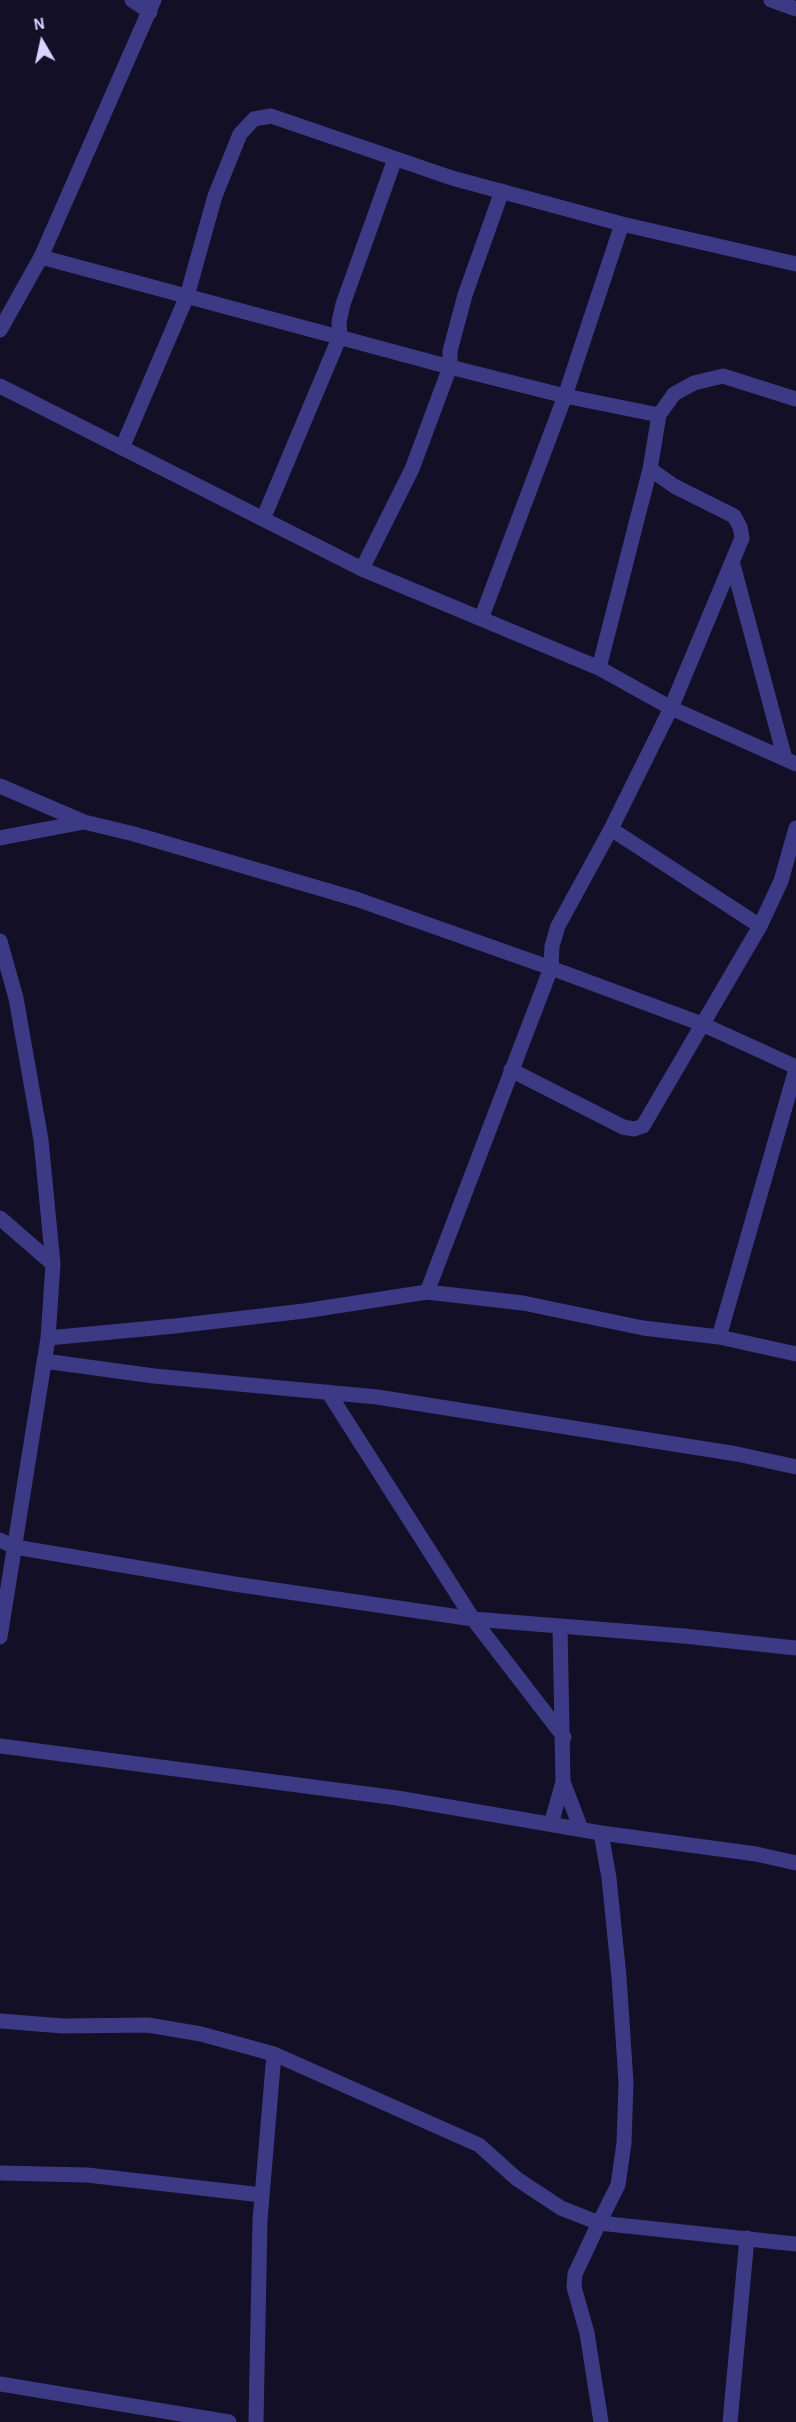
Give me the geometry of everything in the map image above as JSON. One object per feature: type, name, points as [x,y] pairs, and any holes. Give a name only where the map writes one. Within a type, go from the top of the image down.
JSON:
[{"type":"street","points":[[0,330],[41,257],[152,6],[132,0]]},
{"type":"street","points":[[771,0],[796,9]]},
{"type":"street","points":[[122,448],[187,296],[215,196],[240,134],[254,119],[271,116],[452,178],[622,224],[796,264]]},
{"type":"street","points":[[263,519],[340,336],[339,321],[343,304],[395,159]]},
{"type":"street","points":[[362,569],[412,469],[450,367],[450,351],[465,295],[502,191]]},
{"type":"street","points":[[481,619],[565,396],[622,224]]},
{"type":"street","points":[[41,257],[450,367],[565,396],[659,415]]},
{"type":"street","points":[[599,668],[650,469],[659,415],[674,394],[694,382],[723,376],[796,399]]},
{"type":"street","points":[[0,386],[362,569],[599,668],[671,708],[791,761]]},
{"type":"street","points":[[427,1292],[550,968],[552,946],[558,926],[611,829],[671,708],[733,565],[742,538],[740,526],[734,516],[674,486],[650,469]]},
{"type":"street","points":[[733,565],[791,761]]},
{"type":"street","points":[[0,786],[84,822],[134,834],[356,899],[702,1024],[796,1068],[719,1337]]},
{"type":"street","points":[[0,838],[84,822]]},
{"type":"street","points":[[611,829],[760,926]]},
{"type":"street","points":[[511,1070],[623,1126],[634,1129],[644,1126],[760,926],[781,881],[796,830]]},
{"type":"street","points":[[0,941],[16,998],[41,1140],[53,1264],[48,1338],[0,1631]]},
{"type":"street","points":[[0,1218],[53,1264]]},
{"type":"street","points":[[48,1338],[304,1311],[427,1292],[523,1303],[643,1328],[719,1337],[796,1354]]},
{"type":"street","points":[[44,1361],[154,1376],[377,1397],[737,1454],[796,1467]]},
{"type":"street","points":[[328,1392],[472,1619],[564,1737]]},
{"type":"street","points":[[0,1540],[15,1547],[234,1584],[472,1619],[796,1648]]},
{"type":"street","points":[[551,1824],[563,1782],[564,1737],[560,1626]]},
{"type":"street","points":[[0,1746],[397,1798],[601,1833],[756,1854],[796,1863]]},
{"type":"street","points":[[563,1782],[581,1829]]},
{"type":"street","points":[[601,1833],[609,1878],[619,1977],[626,2082],[624,2143],[618,2186],[575,2274],[574,2287],[587,2333],[601,2422]]},
{"type":"street","points":[[0,2021],[63,2026],[148,2025],[201,2034],[274,2054],[479,2145],[517,2179],[561,2208],[599,2223],[796,2244]]},
{"type":"street","points":[[256,2422],[262,2195],[274,2054]]},
{"type":"street","points":[[0,2173],[87,2175],[262,2195]]},
{"type":"street","points":[[730,2422],[747,2238]]},
{"type":"street","points":[[0,2384],[229,2422]]}]
